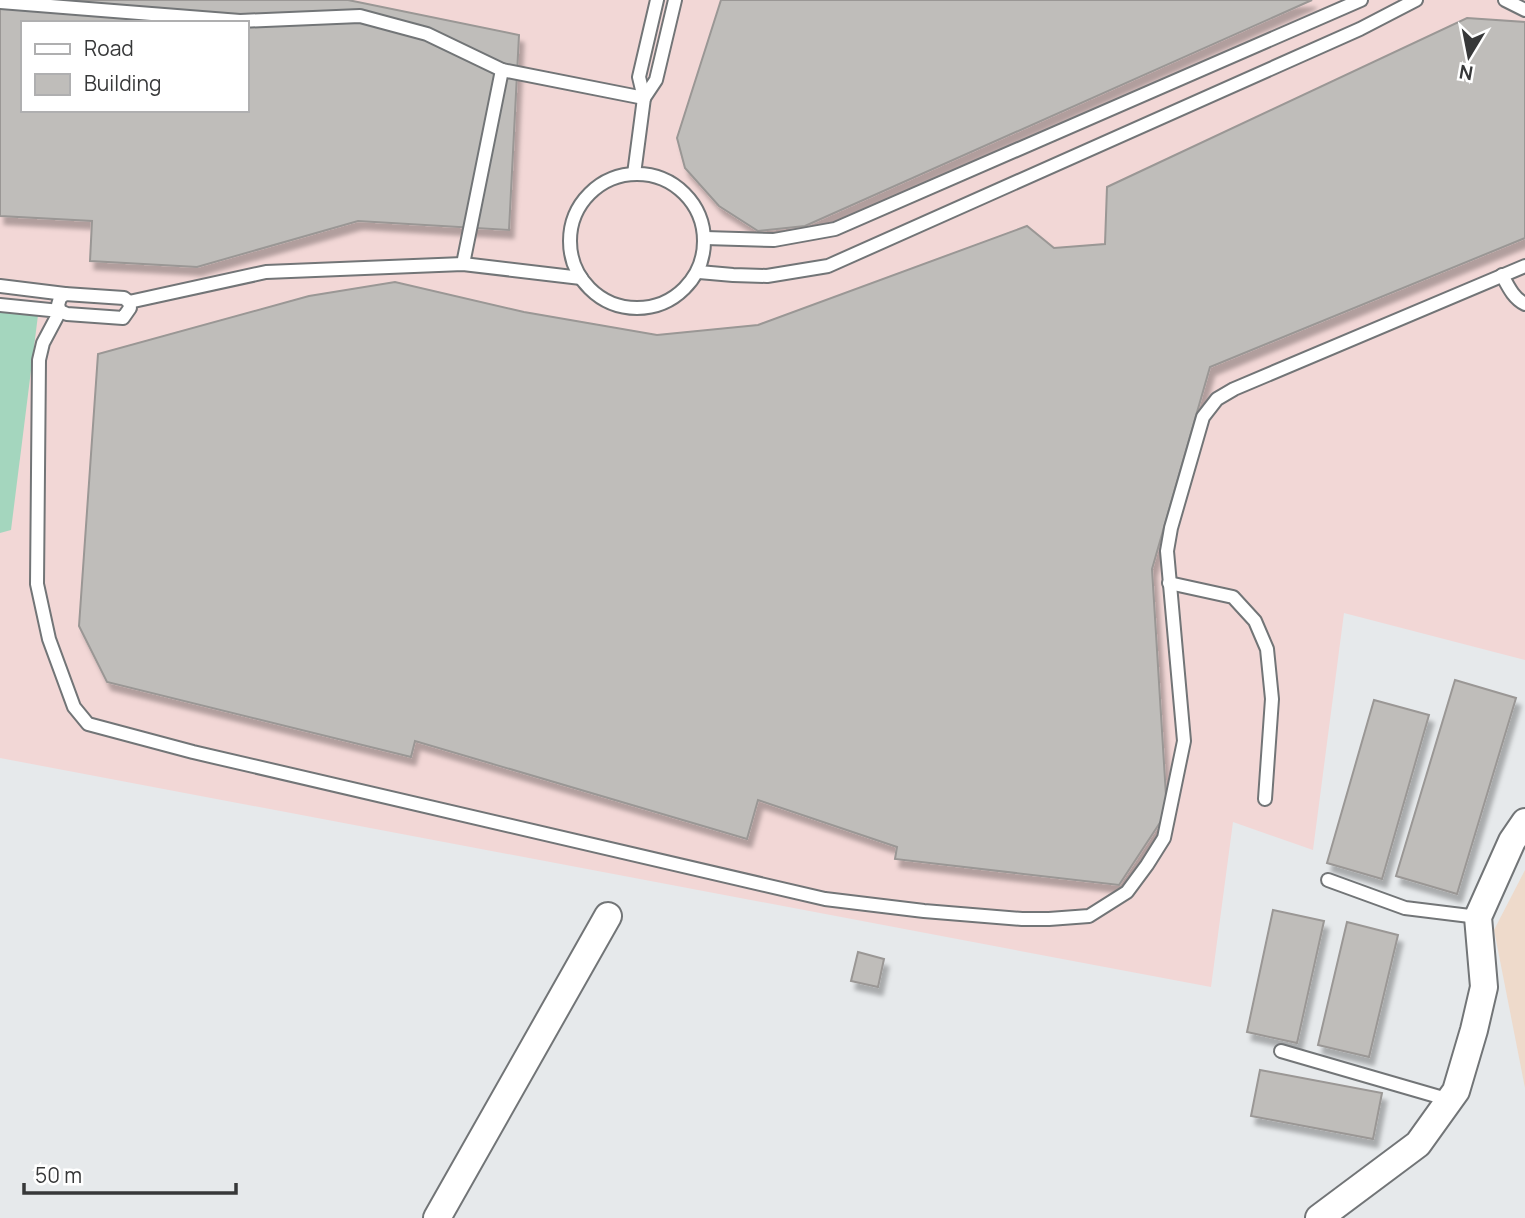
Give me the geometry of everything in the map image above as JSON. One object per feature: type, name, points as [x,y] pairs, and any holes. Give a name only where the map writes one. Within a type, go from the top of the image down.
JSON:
[{"type":"street","points":[[1320,1218],[1418,1144],[1456,1091],[1484,987],[1478,917],[1512,842],[1525,822]]},
{"type":"street","points":[[437,1218],[608,916]]},
{"type":"lane","points":[[634,174],[644,98],[639,77],[657,0]]},
{"type":"lane","points":[[644,98],[656,80],[675,0]]},
{"type":"lane","points":[[705,238],[774,240],[835,229],[1362,0]]},
{"type":"lane","points":[[699,271],[767,276],[828,266],[1360,29],[1416,0]]},
{"type":"lane","points":[[1505,0],[1525,10]]},
{"type":"lane","points":[[0,2],[240,21],[360,16],[427,34],[502,70],[644,98]]},
{"type":"lane","points":[[463,264],[502,70]]},
{"type":"lane","points":[[634,174],[657,177],[678,187],[694,204],[704,225],[705,249],[699,271],[687,288],[671,300],[652,307],[631,309],[611,304],[594,294],[581,278],[571,257],[569,234],[576,211],[586,197],[600,185],[616,177],[634,174]]},
{"type":"lane","points":[[129,303],[265,272],[463,264],[581,278]]},
{"type":"lane","points":[[65,294],[60,298],[60,311],[43,343],[39,360],[37,584],[49,639],[74,707],[88,724],[180,749],[825,899],[924,911],[1049,919],[1089,916],[1127,892],[1164,838],[1184,741],[1167,551],[1171,528],[1203,417],[1217,399],[1234,389],[1525,266]]},
{"type":"lane","points":[[1502,275],[1512,293],[1525,304]]},
{"type":"lane","points":[[0,286],[124,298],[130,308],[123,318],[0,305]]},
{"type":"lane","points":[[1169,583],[1233,597],[1255,621],[1267,649],[1272,699],[1265,799]]},
{"type":"lane","points":[[1328,880],[1405,908],[1478,917]]},
{"type":"lane","points":[[1281,1051],[1450,1100]]},
{"type":"shaded area","points":[[0,0],[1525,0],[1525,660],[1344,613],[1313,850],[1233,822],[1211,987],[0,758]]},
{"type":"shaded area","points":[[1525,870],[1525,1088],[1494,930]]},
{"type":"green space","points":[[0,304],[39,307],[11,530],[0,533]]},
{"type":"building","points":[[0,0],[348,0],[519,35],[509,230],[358,221],[197,267],[90,261],[92,221],[0,216]]},
{"type":"building","points":[[721,0],[1312,0],[805,226],[758,231],[719,206],[685,168],[677,138]]},
{"type":"building","points":[[1467,18],[1525,22],[1525,238],[1210,367],[1152,569],[1167,812],[1119,885],[895,859],[897,847],[758,800],[747,839],[415,741],[411,757],[107,682],[79,626],[98,354],[309,296],[395,282],[524,312],[657,335],[758,325],[1027,226],[1054,248],[1105,244],[1107,187]]},
{"type":"building","points":[[1455,680],[1516,698],[1457,894],[1396,876]]},
{"type":"building","points":[[1374,700],[1429,715],[1382,879],[1327,863]]},
{"type":"building","points":[[1273,910],[1324,921],[1297,1043],[1247,1032]]},
{"type":"building","points":[[1347,922],[1398,935],[1369,1057],[1318,1045]]},
{"type":"building","points":[[858,952],[884,959],[878,987],[851,981]]},
{"type":"building","points":[[1260,1070],[1382,1093],[1373,1139],[1251,1116]]}]
